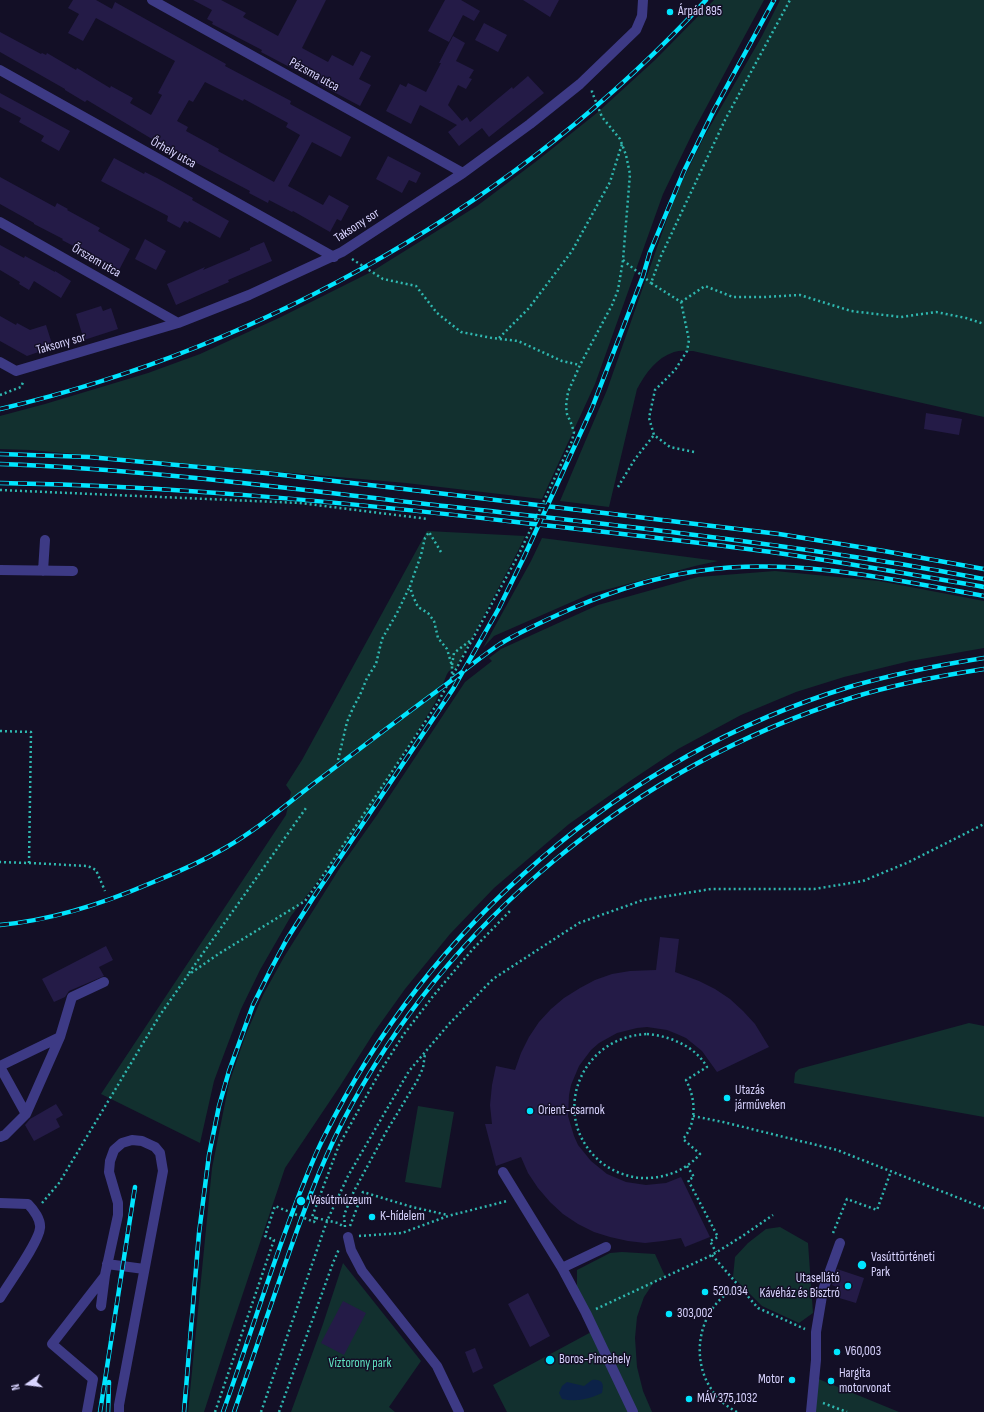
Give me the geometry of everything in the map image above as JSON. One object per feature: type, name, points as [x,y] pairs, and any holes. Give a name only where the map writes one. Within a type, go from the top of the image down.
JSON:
[{"type":"street","name":"Pézsma utca","points":[[152,0],[463,173]]},
{"type":"street","name":"Taksony sor","points":[[0,362],[16,371],[178,323],[249,295],[338,254],[463,173],[530,124],[580,84],[636,30],[642,16],[643,0]]},
{"type":"street","name":"Őrhely utca","points":[[0,70],[338,254]]},
{"type":"street","name":"Őrszem utca","points":[[0,222],[178,323]]},
{"type":"street","points":[[43,571],[45,540]]},
{"type":"street","points":[[0,570],[72,571]]},
{"type":"street","points":[[0,1137],[5,1135],[26,1114],[60,1037],[72,997],[104,982]]},
{"type":"street","points":[[26,1114],[0,1067],[60,1037]]},
{"type":"street","points":[[101,1306],[107,1264],[118,1214],[118,1203],[109,1172],[110,1161],[114,1150],[118,1146],[137,1140],[146,1142],[160,1153],[163,1164],[162,1178],[119,1405],[119,1412]]},
{"type":"street","points":[[503,1172],[562,1268],[586,1313],[633,1412]]},
{"type":"street","points":[[0,1203],[28,1204],[35,1212],[41,1227],[37,1238],[0,1298]]},
{"type":"street","points":[[348,1237],[351,1250],[362,1270],[437,1366],[459,1412]]},
{"type":"street","points":[[811,1412],[816,1360],[816,1332],[823,1290],[835,1241]]},
{"type":"street","points":[[562,1268],[606,1247]]},
{"type":"street","points":[[107,1264],[144,1269]]},
{"type":"street","points":[[87,1412],[93,1379],[52,1344],[105,1276]]},
{"type":"path","points":[[651,283],[661,256],[725,120],[790,0]]},
{"type":"path","points":[[188,975],[305,901],[318,883],[438,704],[519,554],[572,440],[574,432],[567,414],[566,406],[568,392],[580,365],[612,305],[618,290],[623,260],[630,174],[622,143],[617,134],[602,117],[592,92],[591,73]]},
{"type":"path","points":[[498,338],[529,308],[572,251],[610,182],[622,143]]},
{"type":"path","points":[[338,254],[383,279],[416,286],[437,313],[461,332],[518,341],[562,361],[580,365]]},
{"type":"path","points":[[623,260],[651,283],[681,302],[690,340],[688,351],[674,370],[655,390],[649,418],[654,435],[670,447],[694,452]]},
{"type":"path","points":[[681,302],[704,286],[733,297],[764,298],[800,295],[851,311],[901,317],[936,312],[966,318],[984,324]]},
{"type":"path","points":[[618,487],[635,459],[654,435]]},
{"type":"path","points":[[0,490],[300,503],[428,519]]},
{"type":"path","points":[[338,760],[347,722],[367,678],[376,664],[382,639],[410,586],[421,555],[425,538],[429,532],[442,552]]},
{"type":"path","points":[[410,586],[418,607],[428,613],[434,621],[438,638],[447,649],[452,666]]},
{"type":"path","points":[[452,677],[454,653],[475,638]]},
{"type":"path","points":[[0,731],[31,732],[29,863]]},
{"type":"path","points":[[35,1212],[59,1183],[160,1015],[306,808]]},
{"type":"path","points":[[261,1412],[327,1221],[348,1176],[379,1120],[413,1067],[450,1024],[493,980],[580,923],[642,900],[711,889],[814,889],[863,881],[909,862],[984,824]]},
{"type":"path","points":[[0,862],[88,866],[96,870],[105,891]]},
{"type":"path","points":[[448,1216],[363,1192],[348,1230],[338,1223],[312,1217],[339,1146],[381,1070],[404,1034],[434,995],[472,950],[510,911]]},
{"type":"path","points":[[628,1036],[666,1036],[683,1044],[691,1050],[698,1056],[707,1068],[686,1080],[694,1107],[690,1128],[683,1139],[700,1154],[686,1166],[665,1176],[646,1178],[627,1176],[602,1163],[589,1150],[584,1142],[577,1124],[575,1106],[577,1087],[584,1070],[590,1062],[596,1055],[611,1044],[628,1036]]},
{"type":"path","points":[[693,1116],[837,1150],[984,1208]]},
{"type":"path","points":[[686,1166],[694,1177],[688,1180],[718,1237],[710,1241],[716,1252]]},
{"type":"path","points":[[835,1241],[847,1199],[877,1210],[891,1171]]},
{"type":"path","points":[[348,1237],[402,1233],[448,1216],[519,1198]]},
{"type":"path","points":[[215,1412],[274,1240],[265,1236],[275,1206],[314,1222],[316,1218]]},
{"type":"path","points":[[586,1313],[712,1255],[742,1237],[772,1215]]},
{"type":"path","points":[[712,1255],[758,1308],[797,1326],[816,1332]]},
{"type":"path","points":[[737,1412],[720,1400],[709,1386],[702,1370],[699,1352],[702,1331],[711,1311],[722,1297],[739,1286]]},
{"type":"path","points":[[813,1400],[847,1412]]},
{"type":"green space","points":[[714,0],[764,0],[694,130],[663,194],[595,384],[542,499],[406,483],[30,450],[0,449],[0,416],[148,373],[200,354],[281,317],[371,272],[477,206],[598,112],[655,60]]},
{"type":"green space","points":[[780,0],[984,0],[984,417],[693,351],[676,351],[657,362],[644,377],[637,389],[609,507],[560,501],[607,390],[675,196],[704,137],[762,36]]},
{"type":"green space","points":[[427,531],[525,536],[456,668],[449,671],[447,674],[435,703],[369,810],[331,864],[291,916],[260,970],[241,1009],[214,1081],[200,1143],[101,1094],[286,815],[291,792],[286,785],[302,760]]},
{"type":"green space","points":[[542,538],[718,561],[590,594],[494,636],[483,648]]},
{"type":"green space","points":[[775,571],[879,581],[984,601],[984,648],[910,661],[844,677],[796,692],[741,715],[678,749],[633,779],[569,824],[494,888],[450,934],[405,989],[375,1031],[285,1168],[204,1412],[188,1412],[212,1168],[229,1083],[246,1034],[263,995],[284,957],[341,866],[377,815],[465,682],[492,661],[489,658],[501,649],[598,605],[698,577]]},
{"type":"green space","points":[[969,1023],[984,1026],[984,1117],[794,1083],[795,1073],[799,1069]]},
{"type":"green space","points":[[418,1106],[454,1112],[441,1188],[405,1182]]},
{"type":"green space","points":[[780,1227],[808,1243],[813,1313],[799,1323],[762,1306],[733,1277],[735,1257],[748,1243],[766,1229]]},
{"type":"green space","points":[[622,1252],[655,1254],[665,1276],[654,1282],[644,1297],[637,1317],[635,1338],[637,1367],[643,1391],[652,1412],[635,1412],[577,1291],[577,1270],[610,1253]]},
{"type":"green space","name":"Víztorony park","points":[[343,1263],[421,1361],[389,1407],[395,1412],[291,1412],[323,1324]]},
{"type":"green space","points":[[593,1331],[631,1412],[507,1412],[493,1385]]},
{"type":"green space","points":[[816,1378],[899,1412],[811,1412]]},
{"type":"water","points":[[592,1380],[601,1381],[603,1385],[602,1393],[583,1399],[562,1399],[559,1393],[562,1386],[567,1382],[584,1386]]},
{"type":"building","points":[[73,0],[96,0],[112,9],[115,2],[226,64],[225,66],[291,101],[290,104],[351,137],[341,157],[312,142],[288,186],[323,205],[329,195],[349,206],[341,221],[337,219],[330,232],[293,211],[292,212],[269,200],[268,203],[249,193],[250,191],[157,142],[87,100],[85,102],[0,52],[0,32],[41,54],[46,55],[47,53],[76,70],[77,68],[110,88],[111,86],[133,98],[130,103],[151,115],[162,95],[158,93],[175,61],[96,18],[83,41],[68,33],[79,14],[68,8]],"holes":[[[205,82],[243,101],[244,99],[288,123],[286,127],[300,135],[274,182],[218,151],[219,149],[186,131],[188,127],[177,121],[189,100],[193,102]]]},
{"type":"building","points":[[193,0],[221,0],[246,13],[243,17],[278,36],[297,0],[326,0],[302,48],[328,62],[332,55],[353,66],[361,51],[371,56],[359,79],[371,85],[360,106],[261,52],[262,50],[212,24],[213,22],[207,19],[212,10]]},
{"type":"building","points":[[445,0],[461,0],[480,11],[474,21],[463,15],[449,42],[428,31]]},
{"type":"building","points":[[523,0],[559,0],[550,17]]},
{"type":"building","points":[[484,23],[507,35],[498,52],[475,40]]},
{"type":"building","points":[[453,36],[465,43],[456,61],[474,70],[469,78],[472,79],[466,89],[458,85],[448,105],[462,121],[467,117],[470,122],[512,87],[513,89],[528,76],[544,93],[489,137],[482,128],[459,146],[448,132],[457,125],[420,105],[411,124],[386,111],[400,84],[406,87],[408,83],[426,92]]},
{"type":"building","points":[[0,93],[70,131],[59,151],[41,141],[44,136],[19,122],[21,118],[0,107]]},
{"type":"building","points":[[388,156],[421,173],[416,183],[409,180],[402,193],[376,179]]},
{"type":"building","points":[[114,158],[144,174],[145,172],[157,178],[193,198],[192,200],[229,221],[220,238],[189,221],[188,223],[184,221],[180,228],[167,221],[168,216],[101,181]]},
{"type":"building","points":[[0,177],[55,207],[57,203],[68,209],[67,210],[100,228],[98,231],[130,249],[119,270],[62,240],[63,239],[0,204]]},
{"type":"building","points":[[145,239],[166,251],[156,270],[135,259]]},
{"type":"building","points":[[264,242],[272,261],[176,305],[167,284],[205,267],[203,270],[250,250],[250,248]]},
{"type":"building","points":[[0,245],[24,258],[25,256],[55,271],[71,281],[61,298],[34,281],[29,290],[19,284],[20,282],[0,270]]},
{"type":"building","points":[[101,306],[103,311],[111,308],[118,329],[84,340],[76,314]]},
{"type":"building","points":[[0,316],[16,325],[17,323],[30,330],[46,325],[53,347],[27,356],[0,341]]},
{"type":"building","points":[[926,413],[962,419],[959,435],[924,429]]},
{"type":"building","name":"Orient-csarnok","points":[[660,937],[679,939],[675,972],[699,981],[730,999],[755,1024],[769,1047],[717,1072],[702,1051],[686,1038],[667,1030],[647,1027],[617,1033],[599,1043],[591,1050],[579,1066],[571,1085],[568,1116],[578,1145],[591,1161],[607,1174],[626,1182],[646,1185],[666,1183],[681,1177],[710,1237],[685,1247],[681,1238],[645,1243],[628,1241],[594,1232],[578,1224],[563,1214],[538,1188],[528,1173],[521,1157],[496,1166],[485,1124],[492,1124],[490,1105],[496,1066],[515,1070],[529,1037],[539,1022],[564,998],[580,988],[595,980],[612,974],[630,971],[656,970]]},
{"type":"building","points":[[106,946],[113,960],[99,967],[104,976],[69,991],[65,997],[54,1002],[42,979]]},
{"type":"building","points":[[56,1104],[63,1115],[56,1119],[60,1127],[34,1141],[25,1125],[30,1119]]},
{"type":"building","name":"Utasellátó Kávéház és Bisztró","points":[[837,1269],[864,1278],[856,1303],[836,1297],[839,1288],[832,1285]]},
{"type":"building","points":[[528,1293],[550,1336],[530,1347],[508,1304]]},
{"type":"building","points":[[343,1301],[366,1313],[344,1355],[321,1343]]},
{"type":"building","points":[[475,1348],[483,1368],[473,1373],[465,1352]]},
{"type":"railway","points":[[0,409],[99,382],[196,347],[291,305],[383,257],[471,201],[555,140],[633,73],[706,0]]},
{"type":"railway","points":[[184,1412],[199,1233],[209,1155],[219,1106],[229,1071],[253,1005],[287,939],[453,689],[499,608],[592,408],[643,276],[650,252],[684,171],[714,110],[774,0]]},
{"type":"railway","points":[[0,454],[89,457],[265,473],[404,489],[779,534],[984,569]]},
{"type":"railway","points":[[0,464],[54,466],[214,480],[597,523],[824,552],[984,579]]},
{"type":"railway","points":[[0,483],[194,491],[388,508],[778,553],[984,587]]},
{"type":"railway","points":[[0,925],[20,923],[77,910],[133,891],[198,863],[237,841],[261,825],[317,781],[500,644],[554,616],[619,590],[666,577],[698,571],[734,567],[770,567],[806,568],[842,572],[984,596]]},
{"type":"railway","points":[[223,1412],[289,1222],[324,1137],[367,1060],[418,987],[476,920],[541,859],[611,804],[686,757],[766,718],[849,687],[916,670],[984,658]]},
{"type":"railway","points":[[234,1412],[317,1177],[343,1121],[386,1048],[436,980],[493,917],[555,860],[623,809],[696,765],[772,727],[851,698],[917,681],[984,669]]},
{"type":"railway","points":[[100,1412],[135,1187]]},
{"type":"railway","points":[[108,1412],[109,1382]]},
{"type":"place","name":"Árpád 895","points":[[670,12]]},
{"type":"place","name":"Utazás járműveken","points":[[727,1098]]},
{"type":"place","name":"Orient-csarnok","points":[[530,1111]]},
{"type":"place","name":"Vasútmúzeum","points":[[301,1201]]},
{"type":"place","name":"K-hídelem","points":[[372,1217]]},
{"type":"place","name":"Vasúttörténeti Park","points":[[862,1265]]},
{"type":"place","name":"Utasellátó Kávéház és Bisztró","points":[[848,1286]]},
{"type":"place","name":"520.034","points":[[705,1292]]},
{"type":"place","name":"303,002","points":[[669,1314]]},
{"type":"place","name":"V60,003","points":[[837,1352]]},
{"type":"place","name":"Boros-Pincehely","points":[[550,1360]]},
{"type":"place","name":"Motor","points":[[792,1380]]},
{"type":"place","name":"Hargita motorvonat","points":[[831,1381]]},
{"type":"place","name":"MÁV 375,1032","points":[[689,1399]]}]
